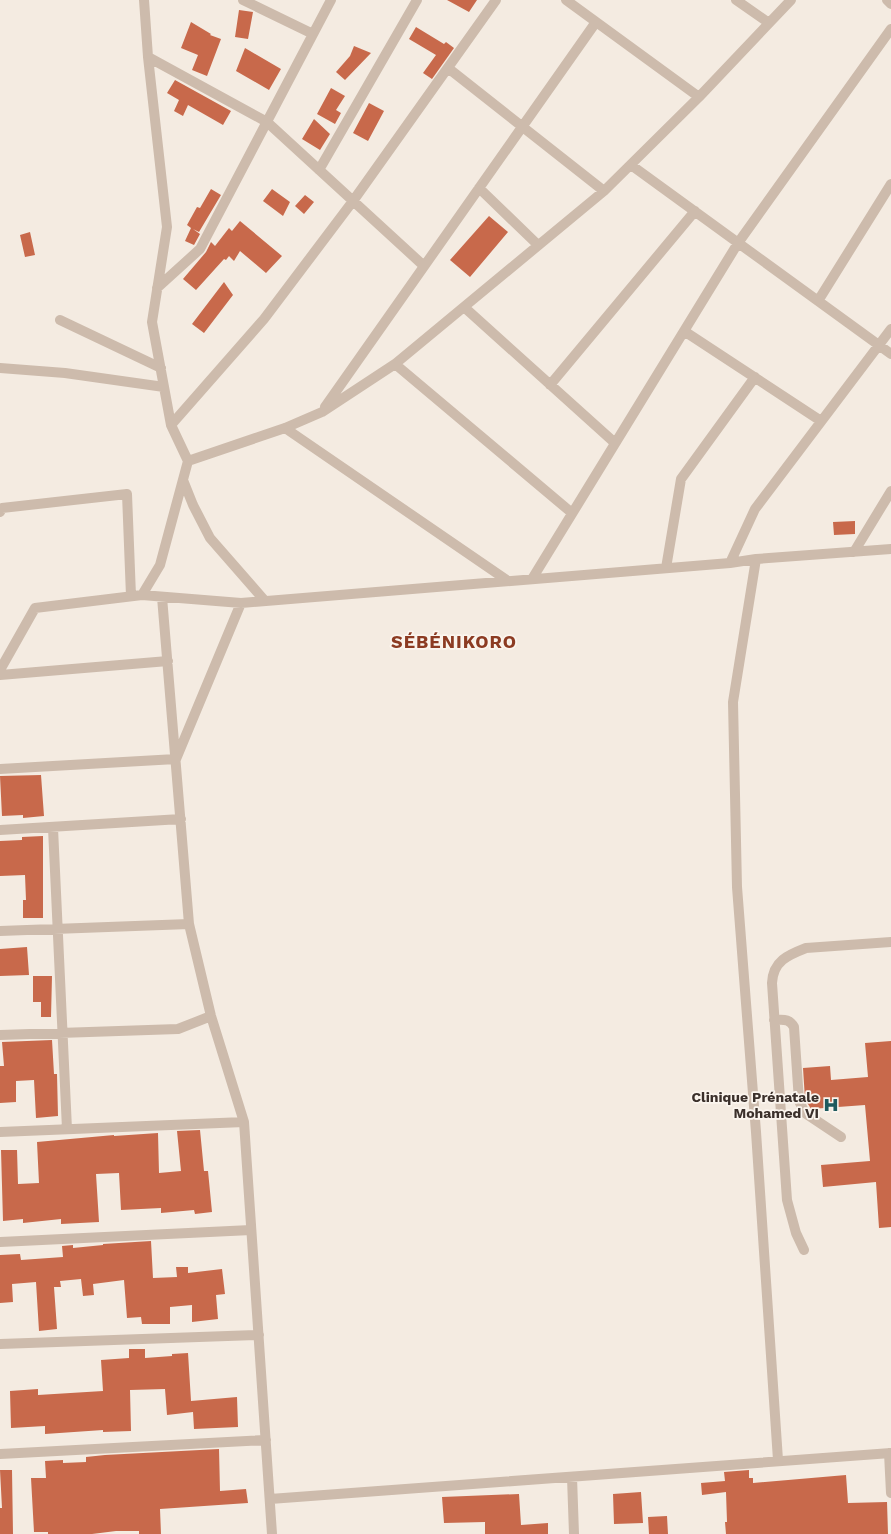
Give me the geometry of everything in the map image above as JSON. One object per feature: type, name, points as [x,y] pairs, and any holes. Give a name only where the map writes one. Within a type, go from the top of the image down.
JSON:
[{"type":"street","points":[[137,596],[160,565],[188,461],[171,425],[152,322],[167,227],[148,57],[144,0]]},
{"type":"street","points":[[243,0],[313,34]]},
{"type":"street","points":[[157,288],[200,249],[331,0]]},
{"type":"street","points":[[319,170],[417,0]]},
{"type":"street","points":[[171,425],[264,319],[353,201],[496,0]]},
{"type":"street","points":[[566,0],[699,98]]},
{"type":"street","points":[[736,0],[769,23]]},
{"type":"street","points":[[188,461],[285,428],[322,412],[395,364],[604,191],[699,98],[791,0]]},
{"type":"street","points":[[887,0],[891,4]]},
{"type":"street","points":[[322,412],[596,22]]},
{"type":"street","points":[[532,579],[738,243],[891,29]]},
{"type":"street","points":[[148,57],[267,122],[424,266]]},
{"type":"street","points":[[448,68],[604,191]]},
{"type":"street","points":[[631,164],[891,354]]},
{"type":"street","points":[[818,300],[891,184]]},
{"type":"street","points":[[479,188],[538,245]]},
{"type":"street","points":[[550,385],[695,211]]},
{"type":"street","points":[[464,307],[615,443]]},
{"type":"street","points":[[60,320],[161,368]]},
{"type":"street","points":[[730,562],[755,509],[891,329]]},
{"type":"street","points":[[684,330],[821,421]]},
{"type":"street","points":[[395,364],[572,513]]},
{"type":"street","points":[[0,368],[66,373],[164,387]]},
{"type":"street","points":[[666,568],[681,479],[755,378]]},
{"type":"street","points":[[285,428],[508,581]]},
{"type":"street","points":[[183,480],[193,505],[210,538],[265,601]]},
{"type":"street","points":[[854,552],[891,491]]},
{"type":"street","points":[[0,512],[2,508],[127,494],[137,596]]},
{"type":"street","points":[[1,664],[35,608],[137,596],[240,603],[891,549]]},
{"type":"street","points":[[756,559],[733,702],[736,872],[778,1460]]},
{"type":"street","points":[[162,597],[189,924],[211,1016],[244,1122],[272,1534]]},
{"type":"street","points":[[176,759],[240,603]]},
{"type":"street","points":[[0,675],[168,661]]},
{"type":"street","points":[[0,769],[176,759]]},
{"type":"street","points":[[0,830],[53,828],[181,819]]},
{"type":"street","points":[[53,828],[67,1129]]},
{"type":"street","points":[[0,931],[189,924]]},
{"type":"street","points":[[804,1250],[796,1233],[787,1200],[772,974],[777,964],[794,953],[806,948],[891,942]]},
{"type":"street","points":[[0,1035],[178,1029],[211,1016]]},
{"type":"street","points":[[774,1020],[787,1020],[792,1022],[794,1027],[799,1101],[801,1108],[805,1113],[841,1137]]},
{"type":"street","points":[[0,1132],[244,1122]]},
{"type":"street","points":[[0,1242],[252,1230]]},
{"type":"street","points":[[0,1344],[259,1335]]},
{"type":"street","points":[[0,1454],[266,1440]]},
{"type":"street","points":[[270,1499],[572,1478],[778,1460],[890,1453],[891,1493]]},
{"type":"street","points":[[572,1478],[574,1534]]},
{"type":"building","points":[[447,0],[477,0],[469,12]]},
{"type":"building","points":[[239,10],[253,12],[248,39],[235,37]]},
{"type":"building","points":[[191,22],[211,34],[210,35],[221,39],[207,76],[192,70],[198,55],[181,48]]},
{"type":"building","points":[[416,27],[444,44],[446,42],[454,48],[432,79],[423,73],[436,55],[409,39]]},
{"type":"building","points":[[354,46],[371,53],[345,80],[336,72],[350,56]]},
{"type":"building","points":[[245,48],[281,69],[269,90],[236,71]]},
{"type":"building","points":[[175,80],[231,111],[223,125],[188,105],[183,116],[174,111],[179,100],[167,93]]},
{"type":"building","points":[[331,88],[345,96],[336,110],[341,113],[335,124],[317,114]]},
{"type":"building","points":[[369,103],[384,111],[368,141],[353,133]]},
{"type":"building","points":[[314,119],[330,134],[320,150],[302,139]]},
{"type":"building","points":[[211,189],[221,195],[199,232],[193,229],[200,234],[194,245],[185,241],[191,228],[187,225],[197,207],[200,208]]},
{"type":"building","points":[[272,189],[290,202],[283,216],[263,201]]},
{"type":"building","points":[[305,195],[314,202],[304,214],[295,206]]},
{"type":"building","points":[[489,216],[508,232],[470,277],[450,260]]},
{"type":"building","points":[[240,221],[282,256],[266,273],[240,251],[234,261],[229,256],[226,260],[224,259],[196,290],[183,279],[206,252],[211,242],[215,246],[229,228],[232,231]]},
{"type":"building","points":[[30,232],[35,255],[25,257],[20,235]]},
{"type":"building","points":[[224,282],[233,295],[204,333],[192,324]]},
{"type":"building","points":[[855,521],[855,534],[834,535],[833,522]]},
{"type":"building","points":[[41,775],[44,816],[23,818],[23,815],[2,816],[0,776]]},
{"type":"building","points":[[43,836],[43,918],[23,918],[23,900],[26,900],[25,875],[0,876],[0,841],[22,840],[22,837]]},
{"type":"building","points":[[27,947],[29,975],[0,976],[0,949]]},
{"type":"building","points":[[33,976],[52,976],[51,1017],[41,1017],[41,1002],[33,1002]]},
{"type":"building","points":[[52,1040],[54,1074],[57,1074],[58,1116],[36,1118],[34,1080],[16,1081],[16,1102],[0,1103],[0,1066],[4,1066],[2,1042]]},
{"type":"building","points":[[891,1041],[891,1227],[879,1228],[876,1182],[823,1187],[821,1165],[870,1161],[865,1105],[811,1109],[805,1099],[803,1068],[830,1066],[831,1080],[868,1077],[865,1043]]},
{"type":"building","points":[[200,1130],[204,1171],[208,1171],[212,1212],[195,1214],[194,1210],[161,1213],[161,1208],[121,1210],[119,1173],[96,1174],[99,1222],[61,1224],[61,1219],[23,1223],[23,1219],[3,1221],[1,1150],[17,1150],[18,1184],[39,1183],[37,1142],[114,1135],[158,1133],[159,1173],[181,1171],[177,1131]]},
{"type":"building","points":[[151,1241],[153,1278],[177,1277],[176,1267],[188,1267],[188,1273],[222,1269],[225,1294],[216,1295],[218,1319],[192,1322],[192,1305],[170,1307],[170,1324],[142,1324],[141,1317],[127,1318],[124,1280],[93,1284],[94,1295],[83,1296],[81,1279],[60,1281],[61,1287],[54,1287],[57,1329],[39,1331],[36,1282],[12,1284],[13,1302],[0,1303],[0,1255],[20,1254],[21,1260],[63,1257],[62,1246],[73,1245],[73,1248],[103,1244]]},
{"type":"building","points":[[129,1349],[145,1349],[145,1358],[188,1353],[191,1401],[237,1397],[238,1427],[194,1429],[193,1412],[167,1415],[165,1389],[130,1390],[131,1431],[103,1432],[103,1430],[45,1434],[45,1426],[11,1428],[10,1391],[38,1389],[38,1395],[103,1391],[101,1360],[129,1358]]},
{"type":"building","points":[[219,1449],[220,1491],[246,1489],[248,1503],[160,1509],[161,1534],[139,1534],[139,1531],[116,1531],[92,1534],[48,1534],[48,1532],[34,1532],[31,1478],[46,1478],[45,1461],[63,1460],[63,1463],[86,1462],[86,1457],[105,1455]]},
{"type":"building","points":[[0,1470],[12,1470],[13,1534],[0,1534],[0,1508],[2,1508]]},
{"type":"building","points":[[749,1470],[749,1478],[753,1478],[753,1483],[846,1475],[848,1503],[887,1502],[888,1534],[726,1534],[726,1492],[702,1495],[701,1483],[725,1481],[724,1472]]},
{"type":"building","points":[[641,1492],[643,1523],[614,1524],[613,1494]]},
{"type":"building","points":[[519,1494],[521,1525],[548,1523],[548,1534],[485,1534],[485,1522],[444,1523],[442,1497]]},
{"type":"building","points":[[667,1516],[668,1534],[649,1534],[648,1517]]},
{"type":"place","name":"Clinique Prénatale Mohamed VI","points":[[831,1105]]},
{"type":"district","name":"SÉBÉNIKORO","points":[[454,642]]}]
